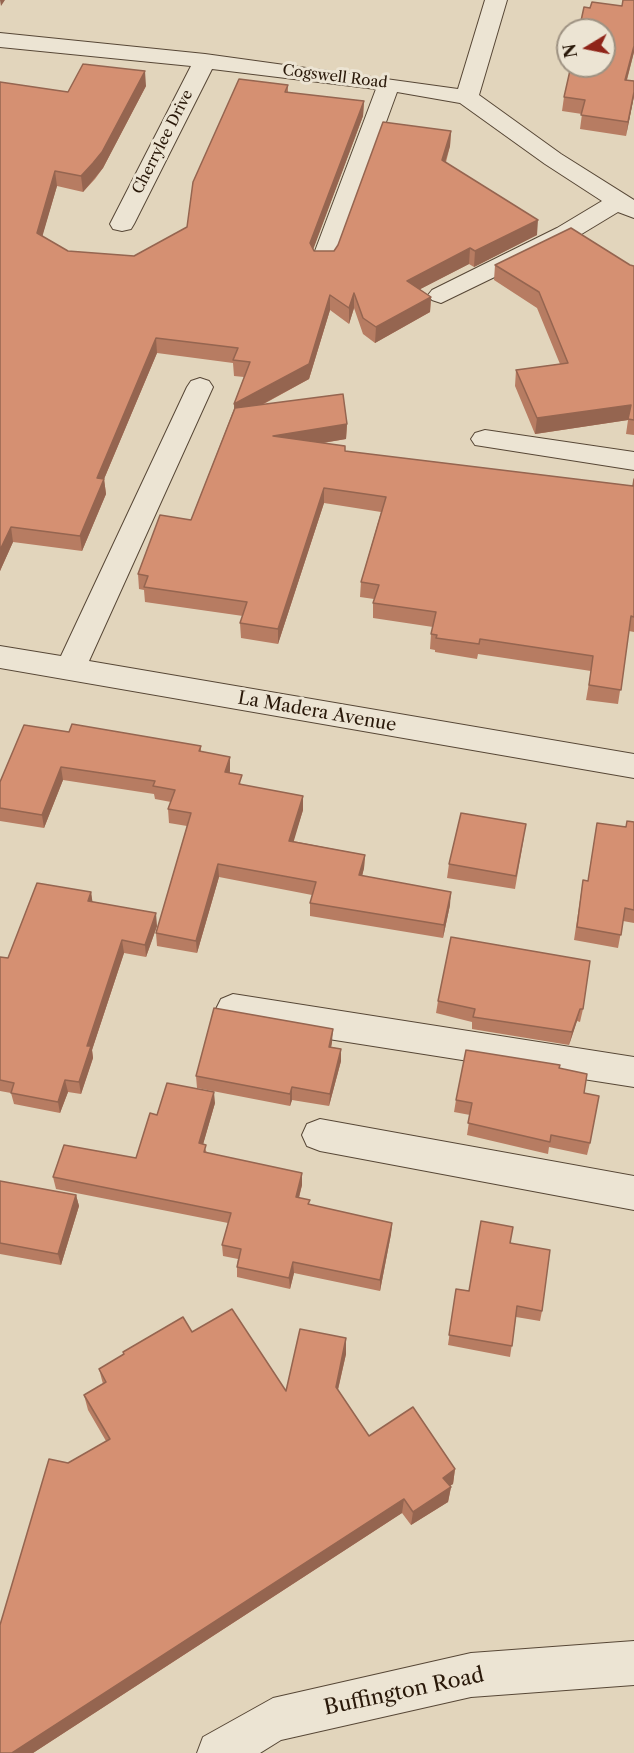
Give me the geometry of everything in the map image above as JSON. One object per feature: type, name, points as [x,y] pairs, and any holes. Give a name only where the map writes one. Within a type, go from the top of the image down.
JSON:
[{"type":"street","points":[[467,97],[496,0]]},
{"type":"street","name":"Cogswell Road","points":[[0,40],[205,61],[389,84],[467,97],[625,207]]},
{"type":"street","name":"Cherrylee Drive","points":[[122,224],[205,61]]},
{"type":"street","points":[[324,259],[389,84]]},
{"type":"street","points":[[441,295],[566,233],[625,207]]},
{"type":"street","points":[[70,669],[200,387]]},
{"type":"street","points":[[485,439],[634,461]]},
{"type":"street","name":"La Madera Avenue","points":[[0,657],[634,766]]},
{"type":"street","points":[[233,1009],[634,1072]]},
{"type":"street","points":[[320,1135],[634,1193]]},
{"type":"street","name":"Buffington Road","points":[[219,1753],[273,1720],[471,1675],[634,1663]]},
{"type":"building","points":[[623,0],[634,0],[634,46],[625,80],[634,81],[628,122],[581,115],[585,100],[564,97],[568,78],[616,78],[616,18],[582,18],[584,7],[590,8],[592,2],[622,6]]},
{"type":"building","points":[[83,64],[145,71],[102,152],[93,163],[81,176],[55,171],[37,233],[68,251],[134,256],[187,227],[193,182],[239,79],[288,85],[285,92],[364,101],[310,243],[314,251],[334,251],[338,245],[383,122],[451,131],[442,160],[538,220],[475,251],[470,248],[407,281],[431,297],[376,327],[363,318],[354,293],[349,308],[330,295],[309,364],[234,404],[250,362],[233,360],[238,348],[156,338],[97,478],[104,479],[80,536],[11,527],[0,550],[0,82],[68,92]]},
{"type":"building","points":[[571,228],[634,266],[634,420],[628,419],[631,405],[537,418],[516,370],[568,363],[539,292],[495,265]]},
{"type":"building","points":[[343,394],[347,424],[273,436],[345,446],[345,451],[633,486],[634,479],[634,617],[631,616],[621,690],[589,685],[593,656],[480,639],[479,644],[436,638],[437,635],[431,634],[436,612],[373,603],[379,585],[361,582],[386,497],[324,488],[278,629],[240,623],[247,602],[144,587],[148,576],[138,574],[160,515],[191,520],[235,408]]},
{"type":"building","points":[[72,724],[201,746],[199,751],[230,757],[225,772],[242,775],[239,784],[303,796],[289,841],[365,855],[359,875],[451,892],[444,925],[310,903],[316,882],[218,864],[196,941],[156,933],[191,813],[168,809],[175,790],[153,786],[155,781],[61,767],[42,815],[0,808],[0,782],[24,725],[69,732]]},
{"type":"building","points":[[461,813],[526,824],[516,876],[449,864]]},
{"type":"building","points":[[627,821],[634,822],[634,910],[625,908],[621,935],[577,927],[583,880],[588,881],[597,823],[626,827]]},
{"type":"building","points":[[37,883],[91,892],[88,901],[156,913],[145,945],[122,940],[87,1046],[91,1046],[79,1082],[65,1080],[58,1102],[11,1093],[14,1083],[0,1080],[0,957],[8,958]]},
{"type":"building","points":[[451,937],[590,961],[583,1009],[580,1009],[572,1032],[473,1017],[475,1009],[438,1001]]},
{"type":"building","points":[[214,1008],[333,1029],[329,1047],[341,1049],[330,1094],[292,1087],[290,1094],[196,1076]]},
{"type":"building","points":[[466,1050],[560,1065],[559,1068],[587,1074],[584,1093],[599,1096],[590,1143],[551,1135],[550,1142],[468,1123],[472,1103],[456,1100]]},
{"type":"building","points":[[167,1083],[214,1092],[199,1143],[206,1145],[204,1152],[302,1173],[296,1197],[310,1200],[308,1204],[392,1223],[380,1280],[293,1262],[289,1278],[237,1267],[241,1249],[222,1245],[231,1213],[53,1177],[64,1145],[136,1158],[150,1113],[157,1115]]},
{"type":"building","points":[[0,1181],[76,1195],[58,1254],[0,1243]]},
{"type":"building","points":[[481,1221],[513,1227],[510,1243],[550,1250],[542,1311],[517,1306],[512,1346],[449,1335],[456,1289],[469,1291]]},
{"type":"building","points":[[232,1309],[286,1391],[300,1329],[346,1338],[336,1387],[369,1436],[413,1407],[455,1469],[443,1478],[451,1487],[413,1512],[404,1499],[12,1753],[0,1753],[0,1625],[49,1459],[68,1463],[110,1439],[84,1395],[106,1382],[99,1369],[124,1354],[123,1352],[183,1317],[192,1332]]}]
